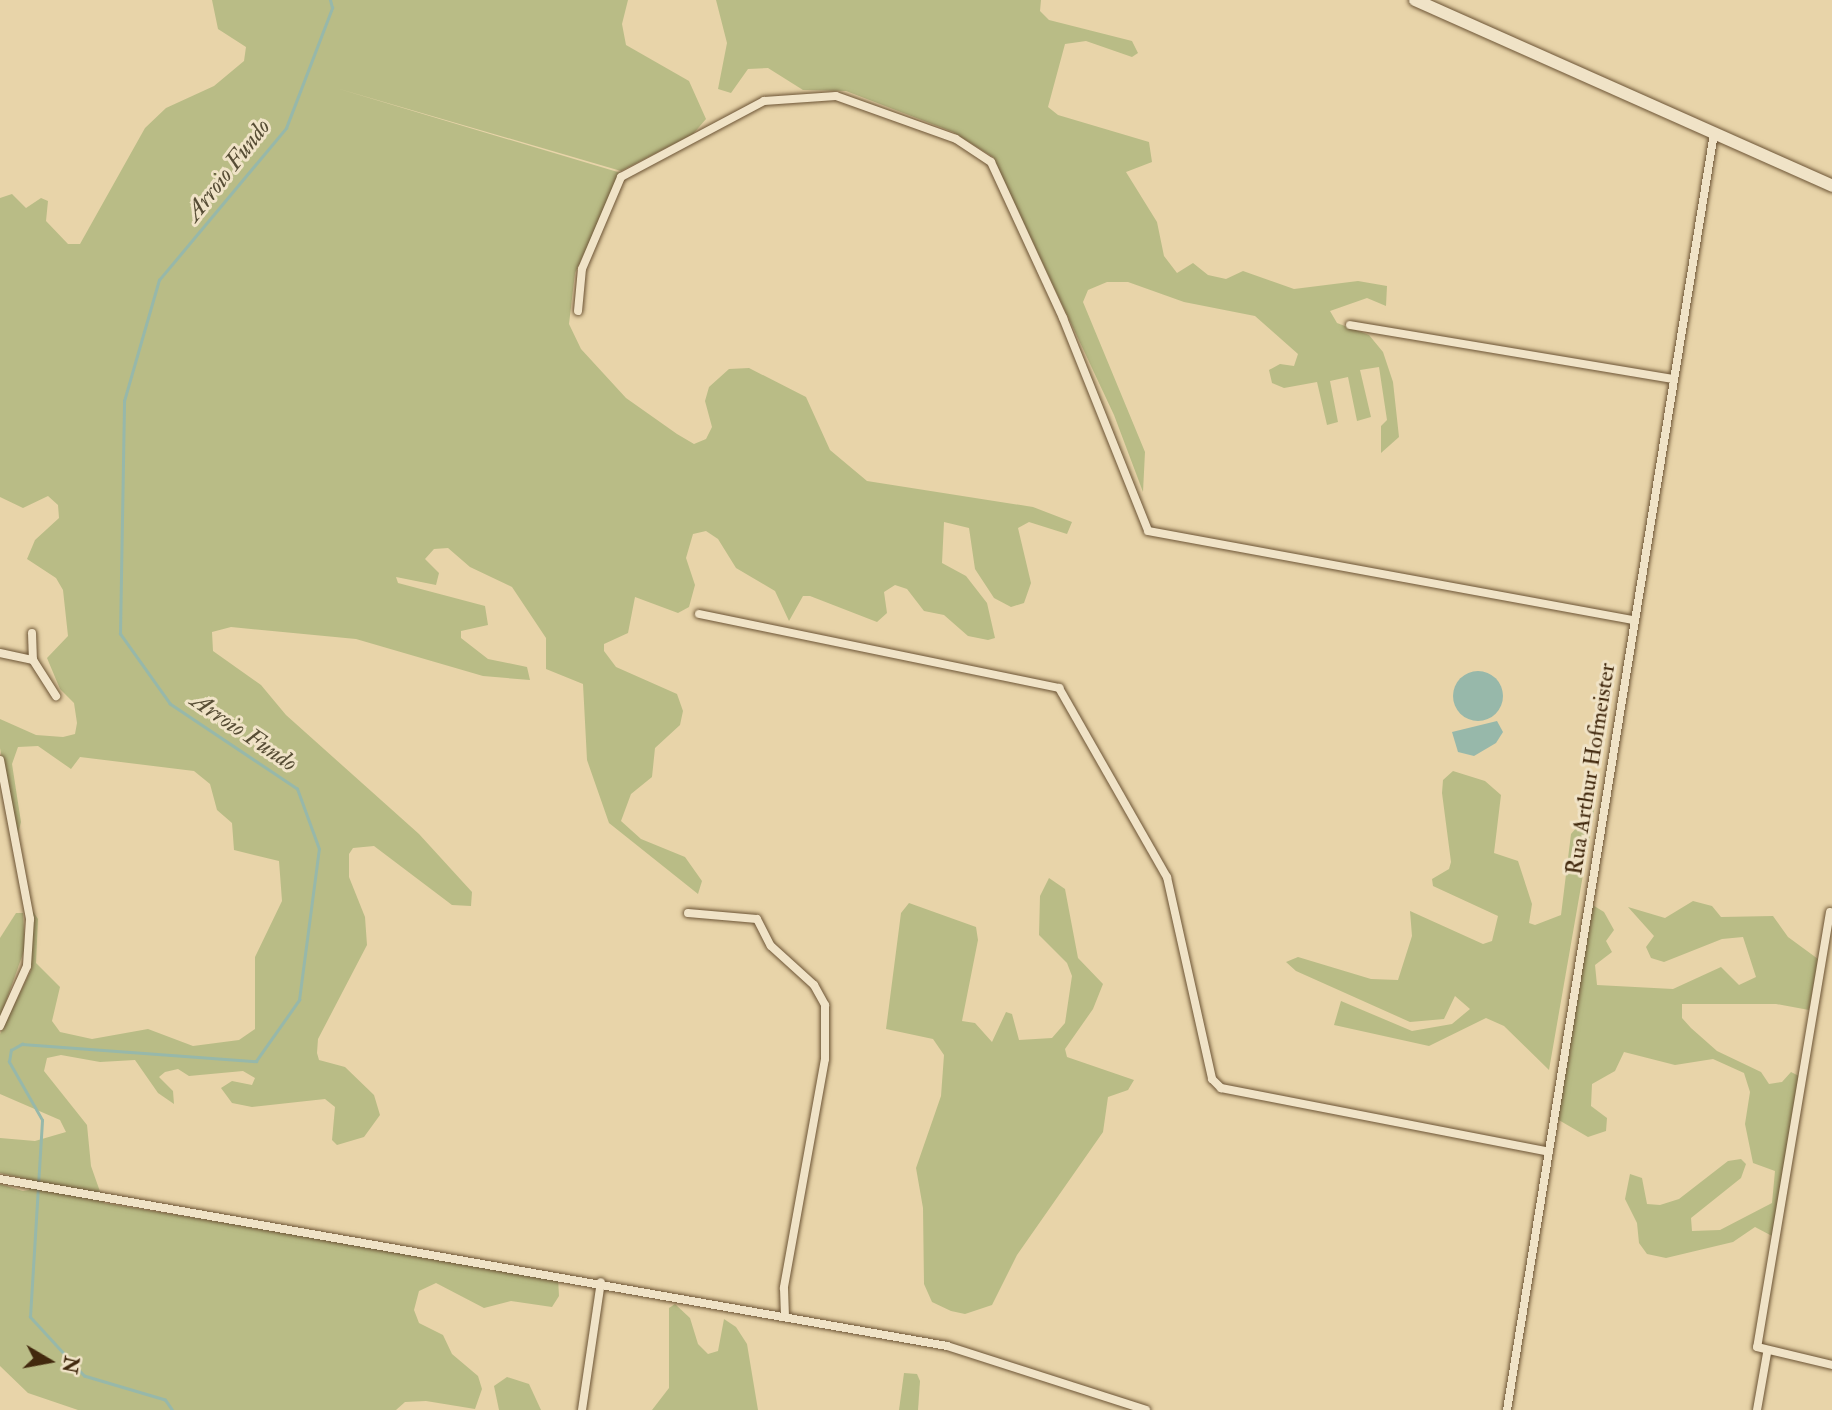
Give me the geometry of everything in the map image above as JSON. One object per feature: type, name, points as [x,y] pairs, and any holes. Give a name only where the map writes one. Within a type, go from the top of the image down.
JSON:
[{"type":"main road","points":[[1415,0],[1832,186]]},
{"type":"street","points":[[578,311],[585,259],[621,177],[764,102],[836,96],[956,139],[990,162],[1063,318],[1148,531],[1635,620]]},
{"type":"street","name":"Rua Arthur Hofmeister","points":[[1507,1410],[1714,133]]},
{"type":"street","points":[[1350,326],[1674,379]]},
{"type":"street","points":[[699,614],[1059,688],[1167,877],[1212,1079],[1221,1088],[1549,1152]]},
{"type":"street","points":[[32,633],[33,660],[55,696]]},
{"type":"street","points":[[0,653],[33,660]]},
{"type":"street","points":[[0,760],[30,919],[27,967],[0,1026]]},
{"type":"street","points":[[1830,912],[1758,1347],[1767,1353],[1832,1365]]},
{"type":"street","points":[[688,913],[757,919],[771,946],[814,985],[825,1005],[825,1059],[784,1288],[785,1317]]},
{"type":"street","points":[[0,1179],[601,1282],[947,1346],[1146,1410]]},
{"type":"street","points":[[582,1410],[601,1282]]},
{"type":"street","points":[[1757,1410],[1767,1353]]},
{"type":"green space","points":[[212,0],[628,0],[622,24],[626,45],[689,81],[706,119],[693,134],[621,171],[336,88],[621,173],[575,273],[569,324],[581,349],[626,398],[677,434],[694,444],[706,439],[712,427],[705,401],[709,387],[729,369],[749,368],[806,397],[830,450],[867,481],[1033,507],[1072,522],[1067,534],[1029,522],[1018,528],[1031,583],[1024,603],[1011,607],[994,598],[975,569],[969,528],[944,522],[942,563],[966,576],[987,603],[995,638],[988,640],[968,636],[944,615],[924,611],[907,589],[895,585],[884,592],[887,613],[877,622],[810,596],[803,596],[789,621],[775,591],[736,568],[718,539],[706,531],[693,534],[686,558],[695,585],[689,607],[678,613],[635,597],[628,633],[604,644],[604,651],[616,667],[677,694],[683,711],[680,725],[655,748],[652,777],[631,794],[621,821],[641,839],[685,857],[702,881],[698,894],[609,823],[587,760],[583,684],[546,669],[546,638],[512,587],[470,567],[448,548],[434,549],[425,559],[439,573],[436,585],[396,577],[398,583],[485,606],[488,625],[461,631],[461,638],[488,659],[527,667],[530,680],[483,676],[356,639],[231,627],[212,632],[213,651],[261,685],[286,715],[419,834],[472,892],[471,906],[452,905],[374,846],[353,848],[349,854],[349,877],[365,917],[367,945],[318,1039],[317,1053],[319,1060],[345,1067],[374,1095],[380,1115],[364,1137],[337,1145],[332,1140],[335,1107],[325,1099],[252,1107],[232,1103],[221,1088],[232,1081],[252,1085],[255,1078],[243,1071],[189,1076],[178,1069],[165,1072],[159,1077],[173,1091],[174,1104],[158,1093],[135,1060],[100,1062],[61,1055],[47,1058],[44,1071],[87,1125],[91,1166],[104,1203],[558,1278],[559,1296],[552,1307],[511,1301],[484,1308],[436,1283],[419,1291],[414,1310],[419,1323],[443,1335],[452,1354],[478,1376],[482,1389],[475,1409],[426,1401],[405,1402],[396,1410],[78,1410],[28,1393],[0,1366],[0,1184],[23,1191],[29,1190],[31,1180],[0,1173],[0,1138],[35,1141],[66,1132],[60,1120],[0,1094],[0,1034],[31,970],[30,907],[38,919],[36,963],[60,987],[52,1021],[60,1032],[92,1039],[148,1029],[193,1046],[239,1040],[255,1029],[255,957],[282,901],[279,861],[234,850],[232,823],[217,810],[210,784],[194,771],[80,757],[71,769],[38,746],[18,747],[12,764],[21,822],[17,838],[0,748],[0,719],[36,735],[63,737],[75,734],[77,723],[74,703],[60,689],[47,658],[68,636],[63,590],[56,578],[27,559],[35,540],[59,518],[58,505],[48,496],[23,508],[0,497],[0,198],[12,194],[26,208],[41,198],[48,201],[46,221],[68,244],[80,244],[145,128],[166,108],[214,86],[244,61],[246,47],[218,29]]},
{"type":"green space","points":[[716,0],[1041,0],[1040,11],[1049,20],[1132,41],[1138,53],[1132,57],[1086,41],[1065,44],[1048,107],[1058,115],[1149,142],[1152,162],[1126,172],[1157,222],[1164,256],[1177,273],[1193,263],[1208,275],[1226,279],[1243,271],[1294,289],[1358,281],[1387,286],[1386,306],[1367,298],[1330,311],[1337,323],[1369,335],[1383,352],[1393,382],[1399,437],[1381,453],[1381,426],[1387,420],[1379,367],[1360,370],[1371,417],[1357,421],[1348,377],[1330,381],[1338,422],[1327,425],[1317,382],[1284,388],[1272,383],[1269,370],[1280,364],[1294,366],[1298,354],[1255,316],[1184,302],[1128,282],[1107,282],[1088,290],[1083,302],[1145,452],[1143,492],[1114,415],[993,157],[953,132],[846,91],[803,90],[768,68],[748,69],[731,93],[718,89],[727,43]]},
{"type":"green space","points":[[1453,771],[1485,781],[1501,795],[1494,853],[1518,861],[1532,904],[1529,923],[1535,925],[1561,915],[1571,834],[1595,806],[1549,1070],[1504,1026],[1486,1018],[1429,1046],[1334,1025],[1341,1001],[1412,1031],[1452,1024],[1470,1009],[1455,996],[1444,1019],[1410,1022],[1296,971],[1286,962],[1298,957],[1371,979],[1398,980],[1412,936],[1410,911],[1483,944],[1492,941],[1498,916],[1433,886],[1432,879],[1449,869],[1451,862],[1442,793],[1443,780]]},
{"type":"green space","points":[[1049,878],[1065,889],[1078,958],[1103,984],[1093,1009],[1065,1049],[1067,1057],[1134,1080],[1128,1090],[1108,1097],[1103,1132],[1017,1255],[992,1305],[965,1314],[932,1302],[924,1284],[923,1208],[916,1168],[941,1096],[944,1055],[933,1039],[886,1029],[901,913],[909,903],[976,927],[978,940],[962,1021],[975,1023],[992,1042],[1006,1012],[1012,1014],[1019,1040],[1052,1038],[1065,1023],[1072,976],[1067,963],[1039,935],[1040,896]]},
{"type":"green space","points":[[1693,901],[1712,906],[1721,917],[1773,916],[1788,937],[1818,959],[1809,1010],[1776,1004],[1682,1004],[1682,1018],[1691,1028],[1717,1051],[1761,1072],[1769,1084],[1782,1082],[1791,1072],[1801,1077],[1772,1236],[1755,1227],[1733,1242],[1666,1258],[1647,1254],[1639,1243],[1637,1223],[1625,1199],[1630,1174],[1642,1178],[1647,1204],[1660,1205],[1679,1199],[1728,1161],[1741,1159],[1746,1164],[1741,1178],[1691,1218],[1692,1231],[1720,1230],[1772,1203],[1775,1171],[1753,1163],[1745,1124],[1750,1092],[1744,1073],[1713,1059],[1675,1065],[1624,1052],[1615,1071],[1592,1084],[1591,1106],[1607,1118],[1606,1131],[1588,1137],[1557,1119],[1591,904],[1604,912],[1614,930],[1606,941],[1612,952],[1595,965],[1597,985],[1673,989],[1721,967],[1739,985],[1756,977],[1743,937],[1722,939],[1664,962],[1651,958],[1646,947],[1654,936],[1628,907],[1665,918]]},
{"type":"green space","points":[[16,913],[23,913],[25,948],[0,1018],[0,938]]},
{"type":"green space","points":[[675,1304],[690,1318],[698,1344],[708,1354],[718,1351],[724,1319],[736,1327],[747,1344],[758,1410],[652,1410],[669,1388],[669,1308]]},
{"type":"green space","points":[[904,1373],[917,1374],[920,1381],[918,1410],[899,1410]]},
{"type":"green space","points":[[507,1377],[529,1384],[541,1410],[499,1410],[494,1386]]},
{"type":"shaded area","points":[[1478,671],[1496,678],[1503,696],[1496,714],[1478,721],[1460,714],[1453,696],[1460,678]]},
{"type":"shaded area","points":[[1497,721],[1503,732],[1496,743],[1474,756],[1458,752],[1452,732]]},
{"type":"waterway","name":"Arroio Fundo","points":[[172,1410],[165,1400],[84,1376],[30,1317],[42,1120],[9,1062],[11,1050],[22,1044],[256,1061],[299,1000],[319,849],[297,789],[170,704],[120,634],[124,401],[159,280],[286,128],[332,8],[330,0]]}]
